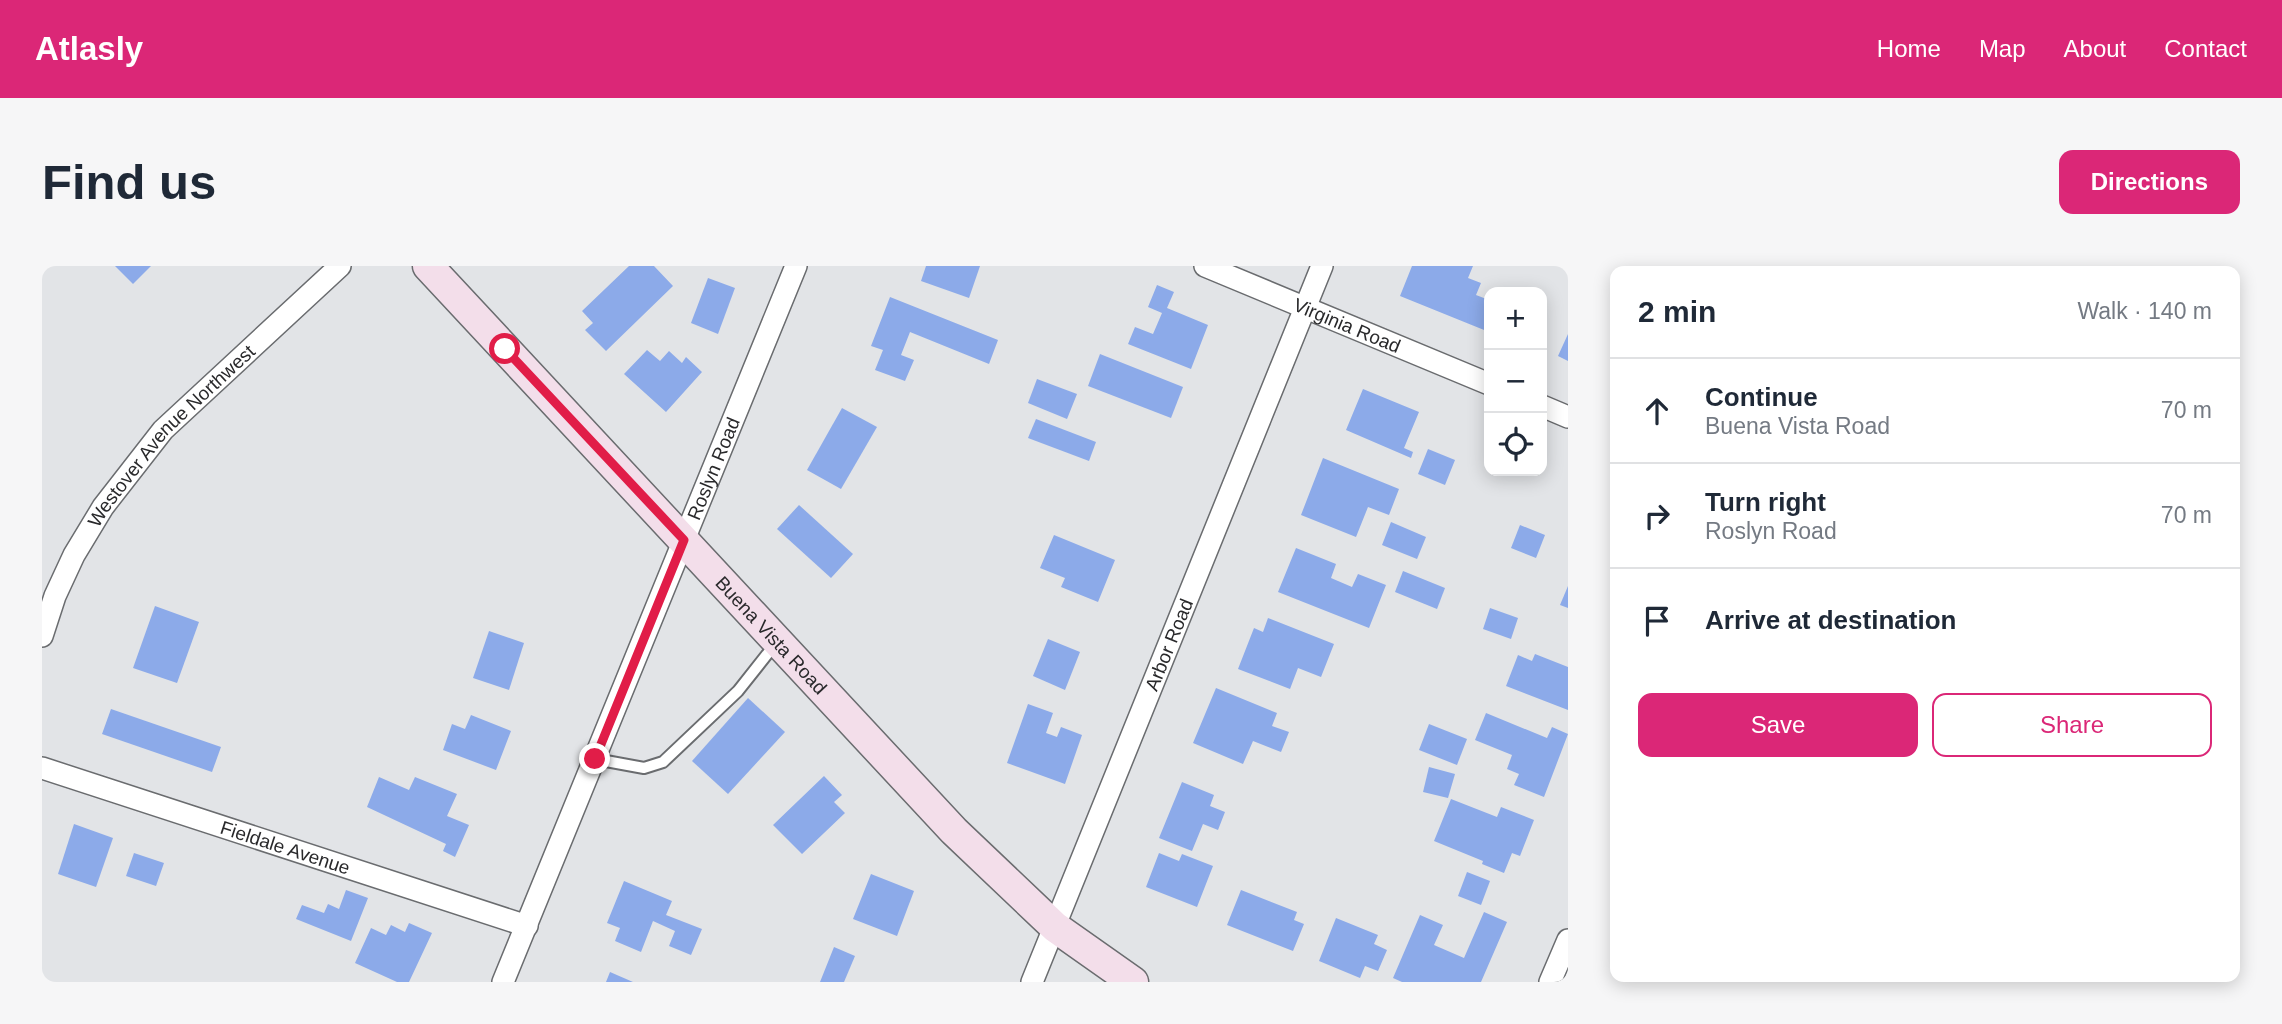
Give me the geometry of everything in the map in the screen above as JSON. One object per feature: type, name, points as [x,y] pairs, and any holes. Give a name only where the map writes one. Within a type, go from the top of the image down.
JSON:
[{"type":"street","name":"Westover Avenue Northwest","points":[[42,636],[55,596],[74,555],[103,507],[163,430],[340,266]]},
{"type":"street","name":"Buena Vista Road","points":[[428,266],[954,831],[1055,927],[1133,982]]},
{"type":"street","name":"Roslyn Road","points":[[503,982],[796,266]]},
{"type":"street","name":"Virginia Road","points":[[1205,266],[1484,382]]},
{"type":"street","name":"Arbor Road","points":[[1032,982],[1322,266]]},
{"type":"street","points":[[1547,408],[1568,417]]},
{"type":"street","name":"Fieldale Avenue","points":[[42,768],[527,926]]},
{"type":"street","points":[[1550,982],[1568,940]]},
{"type":"lane","points":[[595,759],[644,768],[663,762],[738,691],[778,641]]},
{"type":"building","points":[[115,266],[151,266],[133,284]]},
{"type":"building","points":[[629,266],[654,266],[673,286],[606,351],[585,330],[593,323],[582,311]]},
{"type":"building","points":[[926,266],[980,266],[969,298],[921,281]]},
{"type":"building","points":[[1412,266],[1473,266],[1468,278],[1481,283],[1476,295],[1484,298],[1484,330],[1400,296]]},
{"type":"building","points":[[708,278],[735,288],[718,334],[691,323]]},
{"type":"building","points":[[1157,285],[1174,292],[1167,308],[1208,325],[1191,369],[1128,344],[1135,327],[1153,334],[1162,313],[1148,307]]},
{"type":"building","points":[[890,297],[998,340],[989,364],[910,332],[901,355],[914,360],[905,381],[875,370],[883,350],[871,346]]},
{"type":"building","points":[[1568,334],[1568,361],[1558,356]]},
{"type":"building","points":[[647,350],[660,361],[669,351],[682,363],[686,357],[702,372],[666,412],[624,374]]},
{"type":"building","points":[[1100,354],[1183,387],[1171,418],[1088,386]]},
{"type":"building","points":[[1037,379],[1077,394],[1067,419],[1028,403]]},
{"type":"building","points":[[1363,389],[1419,412],[1404,448],[1413,452],[1411,458],[1346,430]]},
{"type":"building","points":[[842,408],[877,427],[841,489],[807,470]]},
{"type":"building","points":[[1036,419],[1096,442],[1089,461],[1028,438]]},
{"type":"building","points":[[1428,449],[1455,460],[1445,485],[1418,474]]},
{"type":"building","points":[[1323,458],[1399,489],[1389,515],[1368,507],[1356,537],[1301,515]]},
{"type":"building","points":[[799,505],[853,554],[831,578],[777,529]]},
{"type":"building","points":[[1391,522],[1426,537],[1417,559],[1382,545]]},
{"type":"building","points":[[1520,525],[1545,535],[1536,558],[1511,548]]},
{"type":"building","points":[[1054,535],[1115,560],[1098,602],[1061,587],[1065,578],[1040,568]]},
{"type":"building","points":[[1296,548],[1336,564],[1331,578],[1352,587],[1358,574],[1386,585],[1369,628],[1278,592]]},
{"type":"building","points":[[1403,571],[1445,588],[1437,609],[1395,592]]},
{"type":"building","points":[[1568,586],[1568,608],[1560,605]]},
{"type":"building","points":[[155,606],[199,622],[177,683],[133,668]]},
{"type":"building","points":[[1490,608],[1518,618],[1511,639],[1483,629]]},
{"type":"building","points":[[1268,618],[1334,644],[1321,677],[1298,668],[1290,689],[1238,669],[1254,628],[1263,632]]},
{"type":"building","points":[[489,631],[524,643],[509,690],[473,678]]},
{"type":"building","points":[[1048,639],[1080,652],[1065,690],[1033,676]]},
{"type":"building","points":[[1535,654],[1568,667],[1568,710],[1506,686],[1518,655],[1532,661]]},
{"type":"building","points":[[1216,688],[1277,713],[1272,726],[1289,732],[1281,752],[1253,741],[1243,764],[1193,743]]},
{"type":"building","points":[[748,698],[785,732],[728,794],[692,761]]},
{"type":"building","points":[[1028,704],[1053,713],[1046,733],[1057,737],[1061,727],[1082,735],[1065,784],[1007,763]]},
{"type":"building","points":[[111,709],[221,747],[212,772],[102,734]]},
{"type":"building","points":[[1486,713],[1547,738],[1552,727],[1568,734],[1544,797],[1514,785],[1519,774],[1507,769],[1512,755],[1475,740]]},
{"type":"building","points":[[471,715],[511,731],[496,770],[443,750],[452,724],[465,729]]},
{"type":"building","points":[[1429,724],[1467,739],[1457,765],[1419,750]]},
{"type":"building","points":[[1429,767],[1455,774],[1448,798],[1423,792]]},
{"type":"building","points":[[824,776],[842,795],[834,802],[845,813],[802,854],[773,825]]},
{"type":"building","points":[[379,777],[409,790],[415,777],[457,794],[447,816],[469,825],[455,857],[443,851],[446,844],[367,807]]},
{"type":"building","points":[[1182,782],[1214,795],[1210,806],[1225,812],[1218,830],[1203,824],[1192,851],[1159,838]]},
{"type":"building","points":[[1451,799],[1497,817],[1501,807],[1534,820],[1520,856],[1512,853],[1504,873],[1482,864],[1483,861],[1434,841]]},
{"type":"building","points":[[74,824],[113,838],[96,887],[58,874]]},
{"type":"building","points":[[134,853],[164,863],[156,886],[126,876]]},
{"type":"building","points":[[1159,853],[1179,861],[1182,854],[1213,866],[1197,907],[1146,887]]},
{"type":"building","points":[[1467,872],[1490,881],[1481,905],[1458,896]]},
{"type":"building","points":[[871,874],[914,891],[897,936],[853,919]]},
{"type":"building","points":[[624,881],[672,901],[666,915],[702,929],[691,955],[669,946],[675,931],[653,921],[641,952],[615,941],[620,928],[607,923]]},
{"type":"building","points":[[346,890],[368,898],[351,941],[296,919],[302,905],[324,913],[328,904],[339,909]]},
{"type":"building","points":[[1241,890],[1297,912],[1294,920],[1304,924],[1293,951],[1227,925]]},
{"type":"building","points":[[1484,912],[1507,922],[1481,982],[1402,982],[1393,978],[1420,915],[1443,925],[1434,945],[1464,958]]},
{"type":"building","points":[[1336,918],[1378,935],[1374,944],[1387,950],[1378,971],[1365,966],[1360,978],[1319,961]]},
{"type":"building","points":[[409,923],[432,933],[409,982],[397,982],[355,963],[371,928],[386,935],[391,925],[405,932]]},
{"type":"building","points":[[834,947],[855,956],[844,982],[820,982]]},
{"type":"building","points":[[610,972],[633,982],[606,982]]},
{"type":"route","points":[[505,349],[684,540],[595,759]]}]
